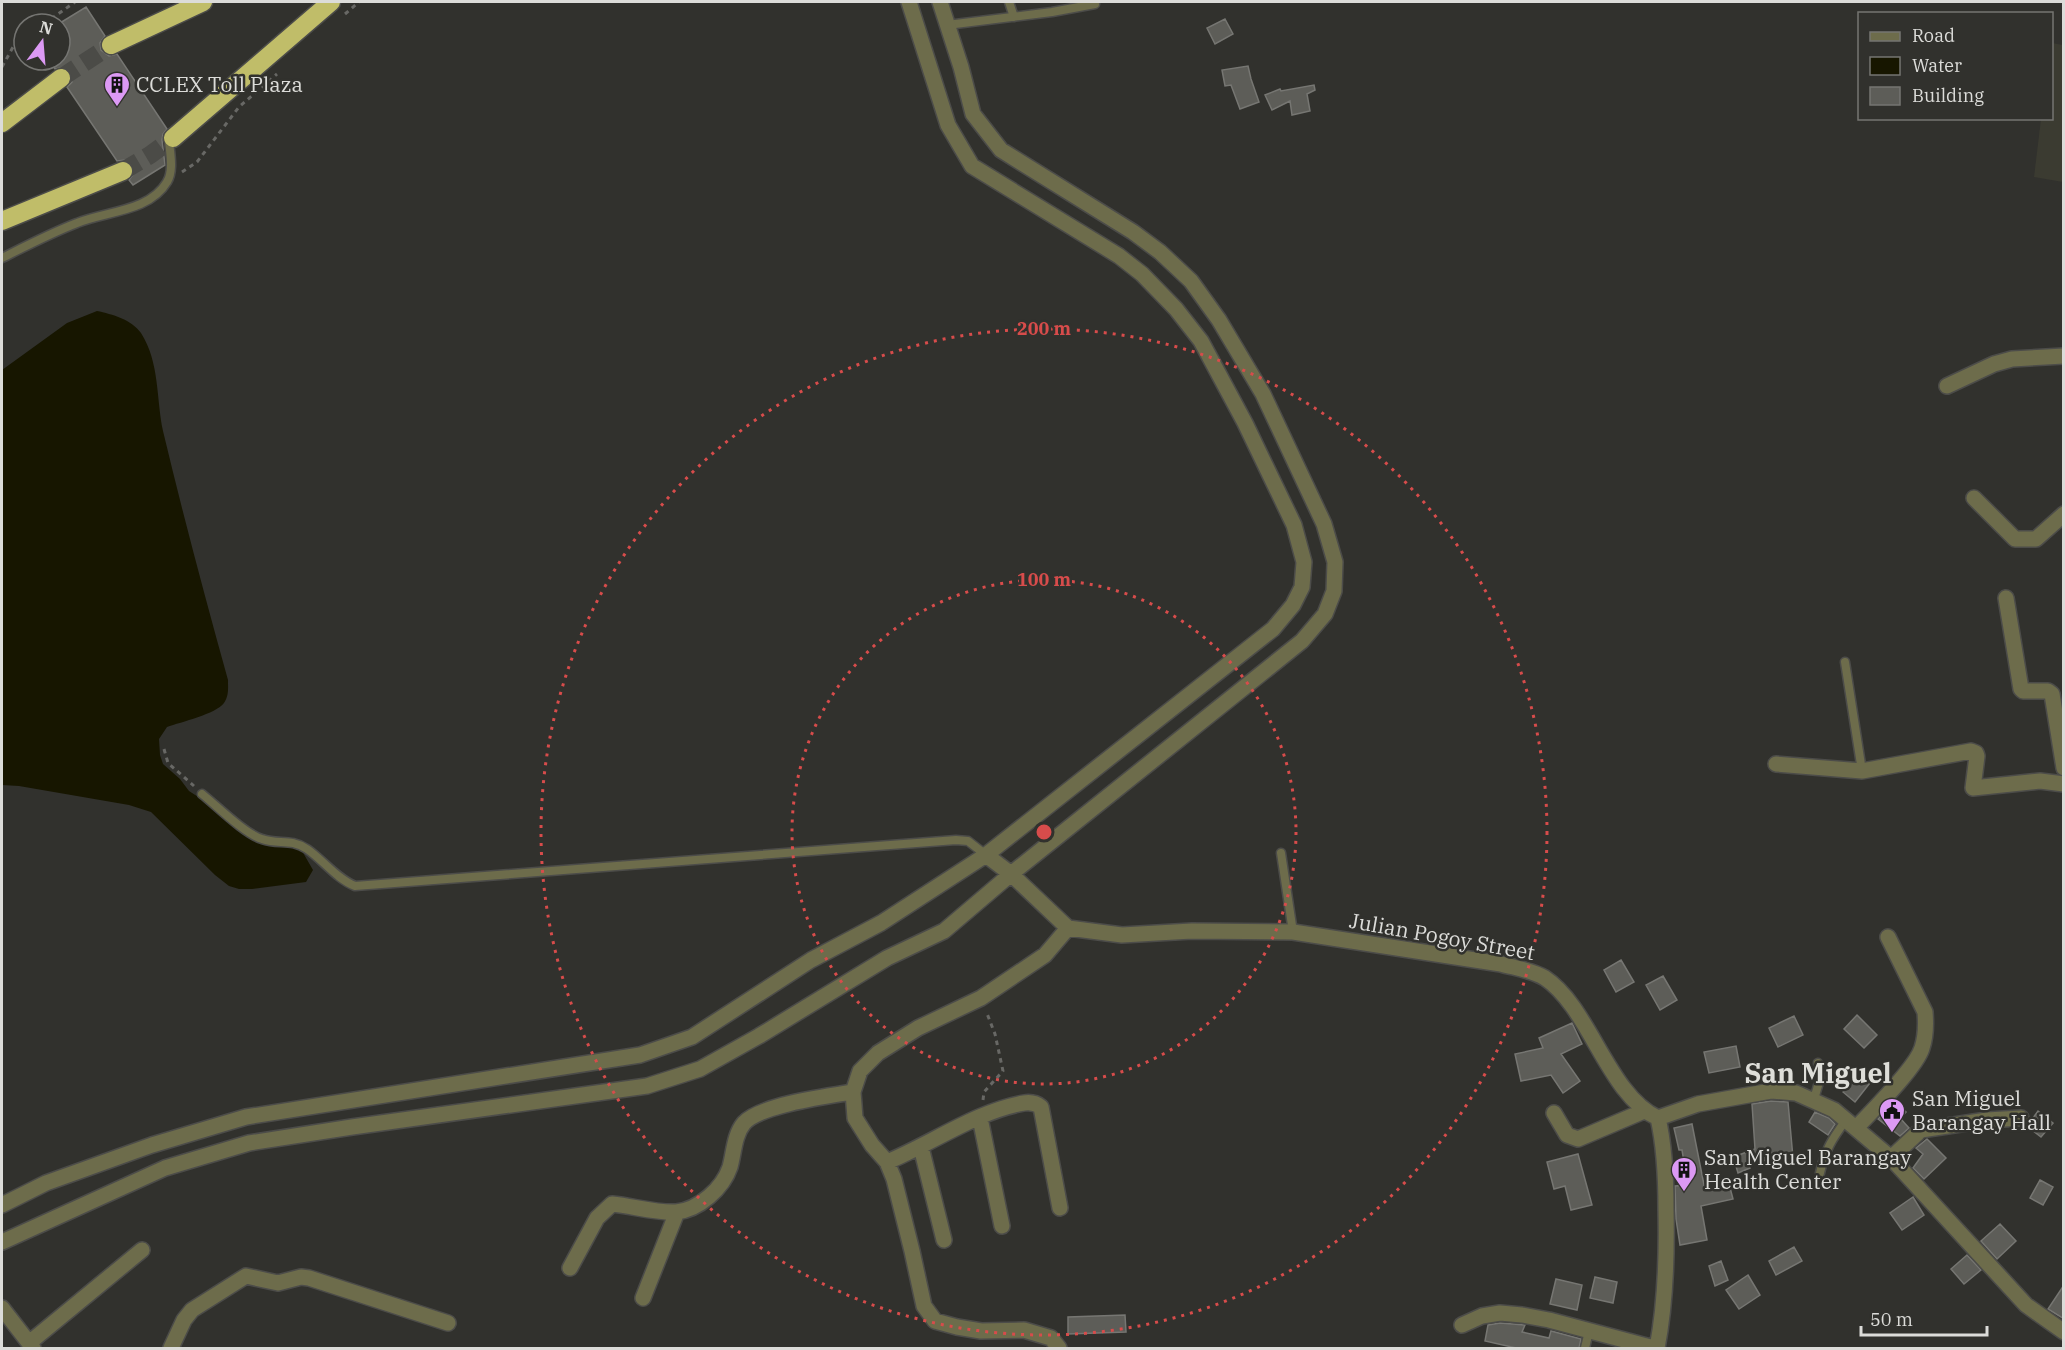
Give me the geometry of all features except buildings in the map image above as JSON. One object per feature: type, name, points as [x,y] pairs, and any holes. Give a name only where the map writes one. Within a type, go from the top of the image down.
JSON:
[{"type":"highway","points":[[111,45],[203,2]]},
{"type":"highway","points":[[171,139],[331,2]]},
{"type":"highway","points":[[2,123],[61,78]]},
{"type":"highway","points":[[2,221],[123,171]]},
{"type":"street","points":[[2,1205],[46,1183],[152,1145],[246,1117],[640,1055],[692,1036],[811,960],[881,923],[986,855],[1273,629],[1293,605],[1302,587],[1304,562],[1294,525],[1245,423],[1201,341],[1176,309],[1142,274],[1119,255],[972,166],[948,126],[909,2]]},
{"type":"street","points":[[2,1242],[165,1168],[249,1143],[647,1086],[700,1069],[887,958],[944,931],[1011,874],[1302,641],[1325,614],[1334,591],[1335,562],[1323,524],[1263,394],[1219,320],[1191,281],[1160,252],[1133,232],[1000,150],[973,114],[940,2]]},
{"type":"street","points":[[1947,386],[1994,364],[2012,359],[2064,356]]},
{"type":"street","points":[[1974,498],[2015,539],[2036,539],[2064,514]]},
{"type":"street","points":[[2006,598],[2021,689],[2023,691],[2048,691],[2052,694],[2064,768]]},
{"type":"street","points":[[1776,764],[1862,771],[1971,751],[1977,756],[1973,788],[2040,781],[2064,784]]},
{"type":"street","points":[[986,855],[1011,874],[1068,927],[1045,955],[981,998],[918,1028],[878,1053],[860,1071],[853,1092],[855,1118],[872,1145],[887,1162],[894,1179],[924,1306],[935,1321],[981,1330],[1024,1330],[1051,1338],[1059,1348]]},
{"type":"street","name":"Julian Pogoy Street","points":[[1068,927],[1122,935],[1192,931],[1293,932],[1501,964],[1533,973],[1546,979],[1566,999],[1621,1083],[1638,1106],[1651,1114]]},
{"type":"street","points":[[1851,1124],[1898,1082],[1922,1050],[1927,1025],[1925,1012],[1888,937]]},
{"type":"street","points":[[1554,1113],[1567,1135],[1578,1139],[1651,1114],[1771,1091],[1796,1093],[1814,1099],[1834,1110],[1891,1158],[2026,1305],[2064,1332]]},
{"type":"street","points":[[570,1269],[597,1218],[612,1204],[677,1212],[691,1207],[712,1194],[725,1178],[734,1145],[744,1123],[762,1113],[802,1100],[853,1092]]},
{"type":"street","points":[[887,1162],[980,1118],[1024,1103],[1037,1104],[1041,1107],[1060,1208]]},
{"type":"street","points":[[1462,1325],[1482,1316],[1500,1313],[1549,1320],[1656,1348],[1664,1314],[1667,1255],[1663,1142],[1651,1114]]},
{"type":"street","points":[[980,1118],[1002,1226]]},
{"type":"street","points":[[1891,1158],[1921,1130],[1987,1120],[2021,1118]]},
{"type":"street","points":[[921,1147],[944,1239]]},
{"type":"street","points":[[643,1298],[677,1212]]},
{"type":"street","points":[[2,1308],[31,1346],[142,1250]]},
{"type":"street","points":[[171,1348],[184,1320],[192,1310],[246,1276],[278,1282],[309,1278],[448,1323]]},
{"type":"lane","points":[[1009,2],[1014,17]]},
{"type":"lane","points":[[947,25],[1095,4]]},
{"type":"lane","points":[[2,258],[78,222],[114,214],[151,197],[163,188],[170,177],[171,139]]},
{"type":"lane","points":[[1845,662],[1862,771]]},
{"type":"lane","points":[[202,794],[250,834],[267,840],[289,841],[306,848],[356,886],[956,840],[968,841],[986,855]]},
{"type":"lane","points":[[1281,853],[1293,932]]},
{"type":"lane","points":[[1814,1099],[1820,1079],[1818,1063]]},
{"type":"lane","points":[[1820,1173],[1830,1141],[1851,1124]]},
{"type":"lane","points":[[1585,1348],[1589,1331]]},
{"type":"path","points":[[61,12],[75,2]]},
{"type":"path","points":[[2,67],[12,49]]},
{"type":"path","points":[[164,749],[168,763],[202,794]]},
{"type":"path","points":[[980,1118],[984,1092],[1003,1071],[995,1034],[981,998]]},
{"type":"shaded area","points":[[2053,43],[2063,45],[2063,182],[2034,177],[2041,120],[2053,120]]},
{"type":"water","points":[[97,311],[132,324],[147,344],[154,368],[163,431],[228,680],[227,698],[220,707],[167,727],[159,739],[163,764],[180,779],[189,791],[212,806],[249,838],[302,851],[313,870],[306,882],[252,889],[229,886],[151,812],[129,805],[2,785],[2,370],[67,323]]},
{"type":"tunnel","points":[[61,78],[111,45]]},
{"type":"tunnel","points":[[123,171],[173,138]]},
{"type":"place","name":"CCLEX Toll Plaza","points":[[117,108]]},
{"type":"place","name":"San Miguel Barangay Hall","points":[[1892,1134]]},
{"type":"place","name":"San Miguel Barangay Health Center","points":[[1684,1193]]},
{"type":"district","name":"San Miguel","points":[[1818,1074]]}]
